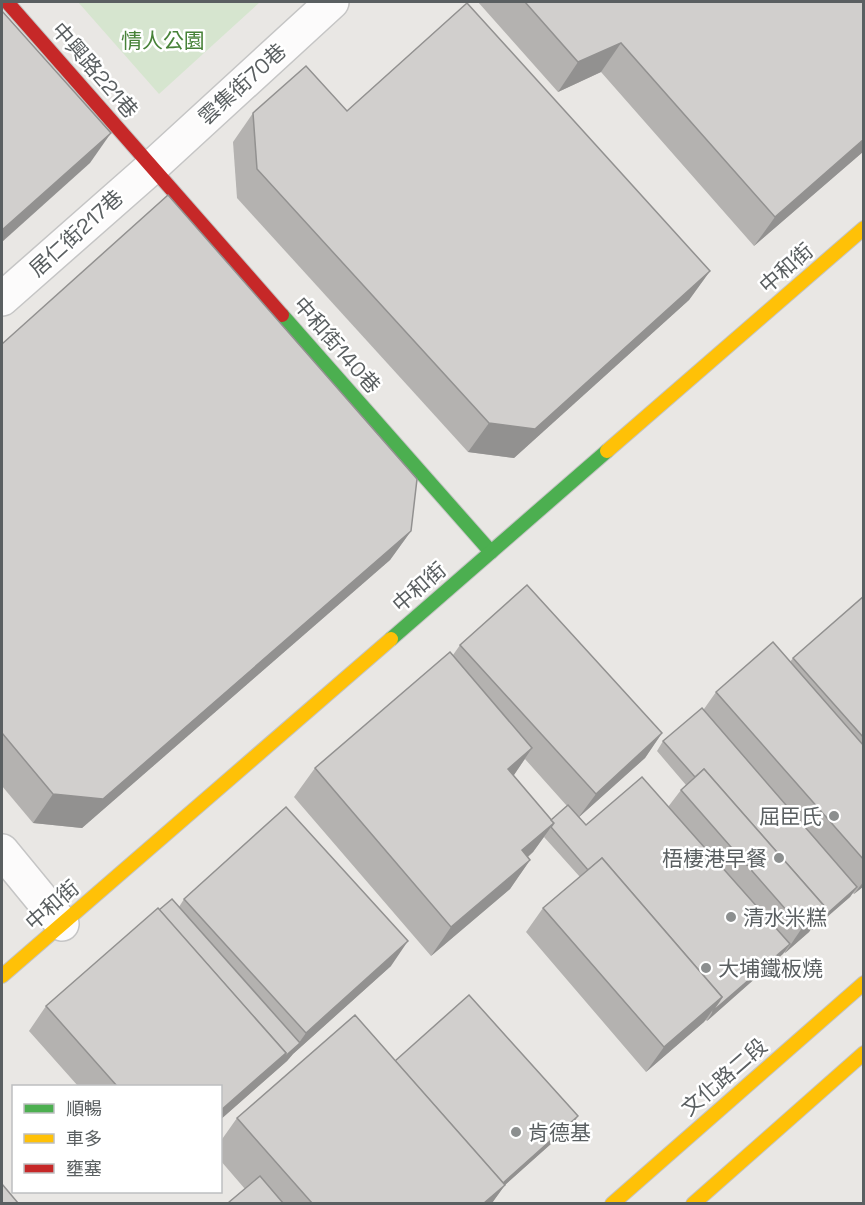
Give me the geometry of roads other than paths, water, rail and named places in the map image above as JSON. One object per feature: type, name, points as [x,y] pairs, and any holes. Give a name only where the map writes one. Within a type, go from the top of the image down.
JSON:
[{"type":"street","name":"中興路221巷","points":[[7,2],[152,167]]},
{"type":"street","name":"雲集街70巷","points":[[152,167],[332,2]]},
{"type":"street","name":"居仁街217巷","points":[[2,299],[152,167]]},
{"type":"street","name":"中和街140巷","points":[[152,167],[491,552]]},
{"type":"street","name":"中和街","points":[[2,976],[864,228]]},
{"type":"street","points":[[2,851],[62,924]]},
{"type":"street","name":"文化路二段","points":[[612,1203],[864,983]]},
{"type":"street","points":[[693,1203],[864,1053]]},
{"type":"place","name":"屈臣氏","points":[[834,816]]},
{"type":"place","name":"梧棲港早餐","points":[[779,858]]},
{"type":"place","name":"清水米糕","points":[[731,917]]},
{"type":"place","name":"大埔鐵板燒","points":[[706,968]]},
{"type":"place","name":"肯德基","points":[[516,1132]]},
{"type":"park label","name":"情人公園","points":[[163,40]]}]
